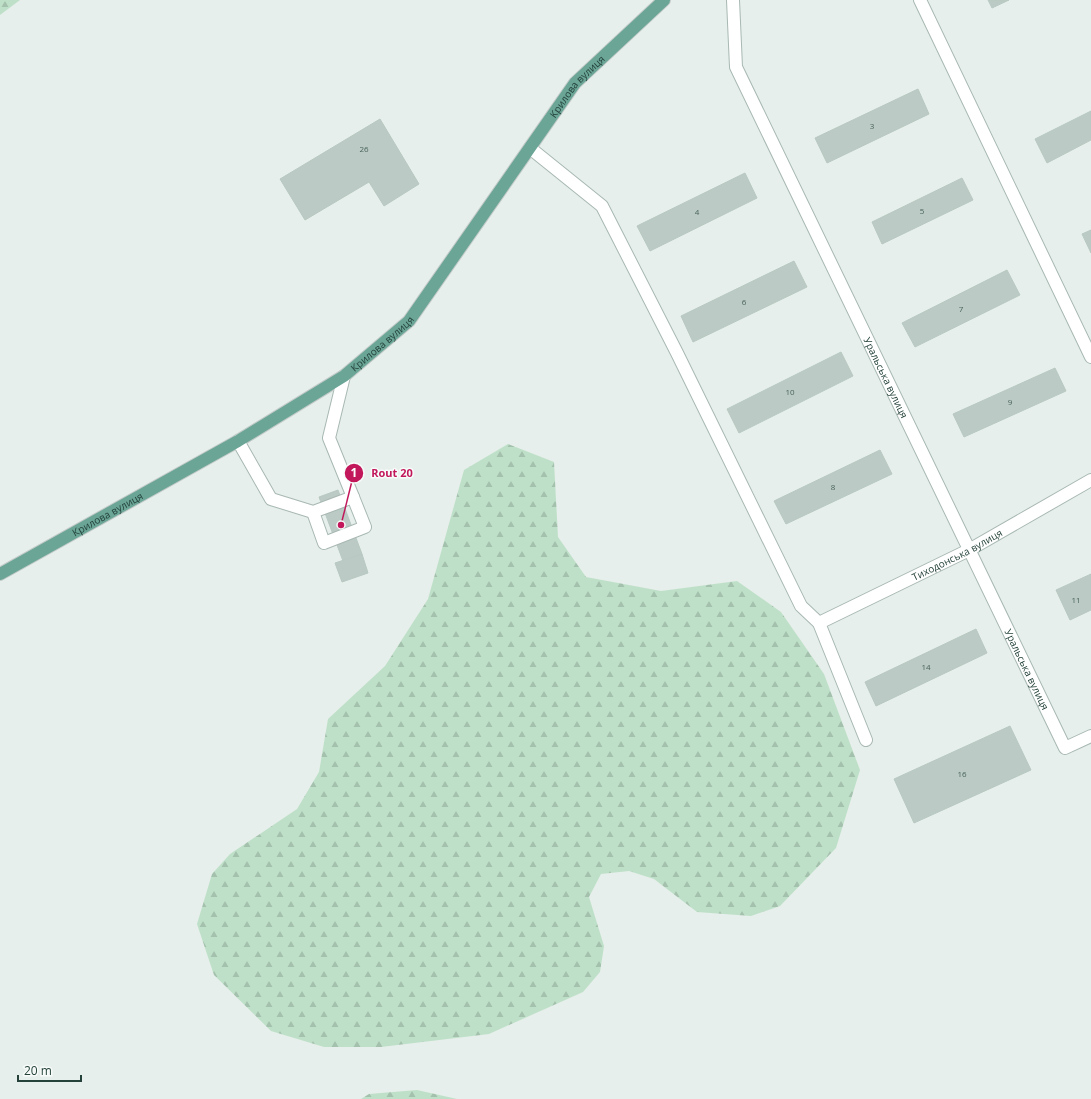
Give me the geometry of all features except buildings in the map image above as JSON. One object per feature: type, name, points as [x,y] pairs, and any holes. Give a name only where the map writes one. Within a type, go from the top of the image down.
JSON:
[{"type":"main road","name":"Крилова вулиця","points":[[0,574],[238,440],[344,376],[409,321],[575,83],[664,0]]},
{"type":"street","name":"Уральська вулиця","points":[[733,0],[736,67],[1065,748],[1091,736]]},
{"type":"street","points":[[920,0],[1091,357]]},
{"type":"street","points":[[530,148],[602,206],[677,353],[801,606],[820,623],[866,740]]},
{"type":"street","points":[[312,512],[324,543],[365,527],[329,438],[344,376]]},
{"type":"street","points":[[238,440],[271,500],[312,512],[353,496]]},
{"type":"street","name":"Тиходонська вулиця","points":[[820,623],[969,550],[1091,480]]},
{"type":"green space","points":[[0,0],[20,0],[0,15]]},
{"type":"green space","points":[[508,444],[554,462],[558,537],[586,577],[661,591],[737,581],[781,612],[824,674],[860,770],[836,848],[780,906],[751,916],[697,912],[654,879],[629,871],[601,874],[589,897],[604,946],[600,972],[583,992],[489,1034],[381,1047],[324,1047],[271,1031],[214,975],[197,924],[212,874],[230,854],[297,809],[319,772],[328,719],[385,666],[428,599],[464,470]]},
{"type":"green space","points":[[417,1090],[457,1099],[361,1099],[369,1094]]},
{"type":"place","name":"Rout 20","points":[[341,525]]}]
